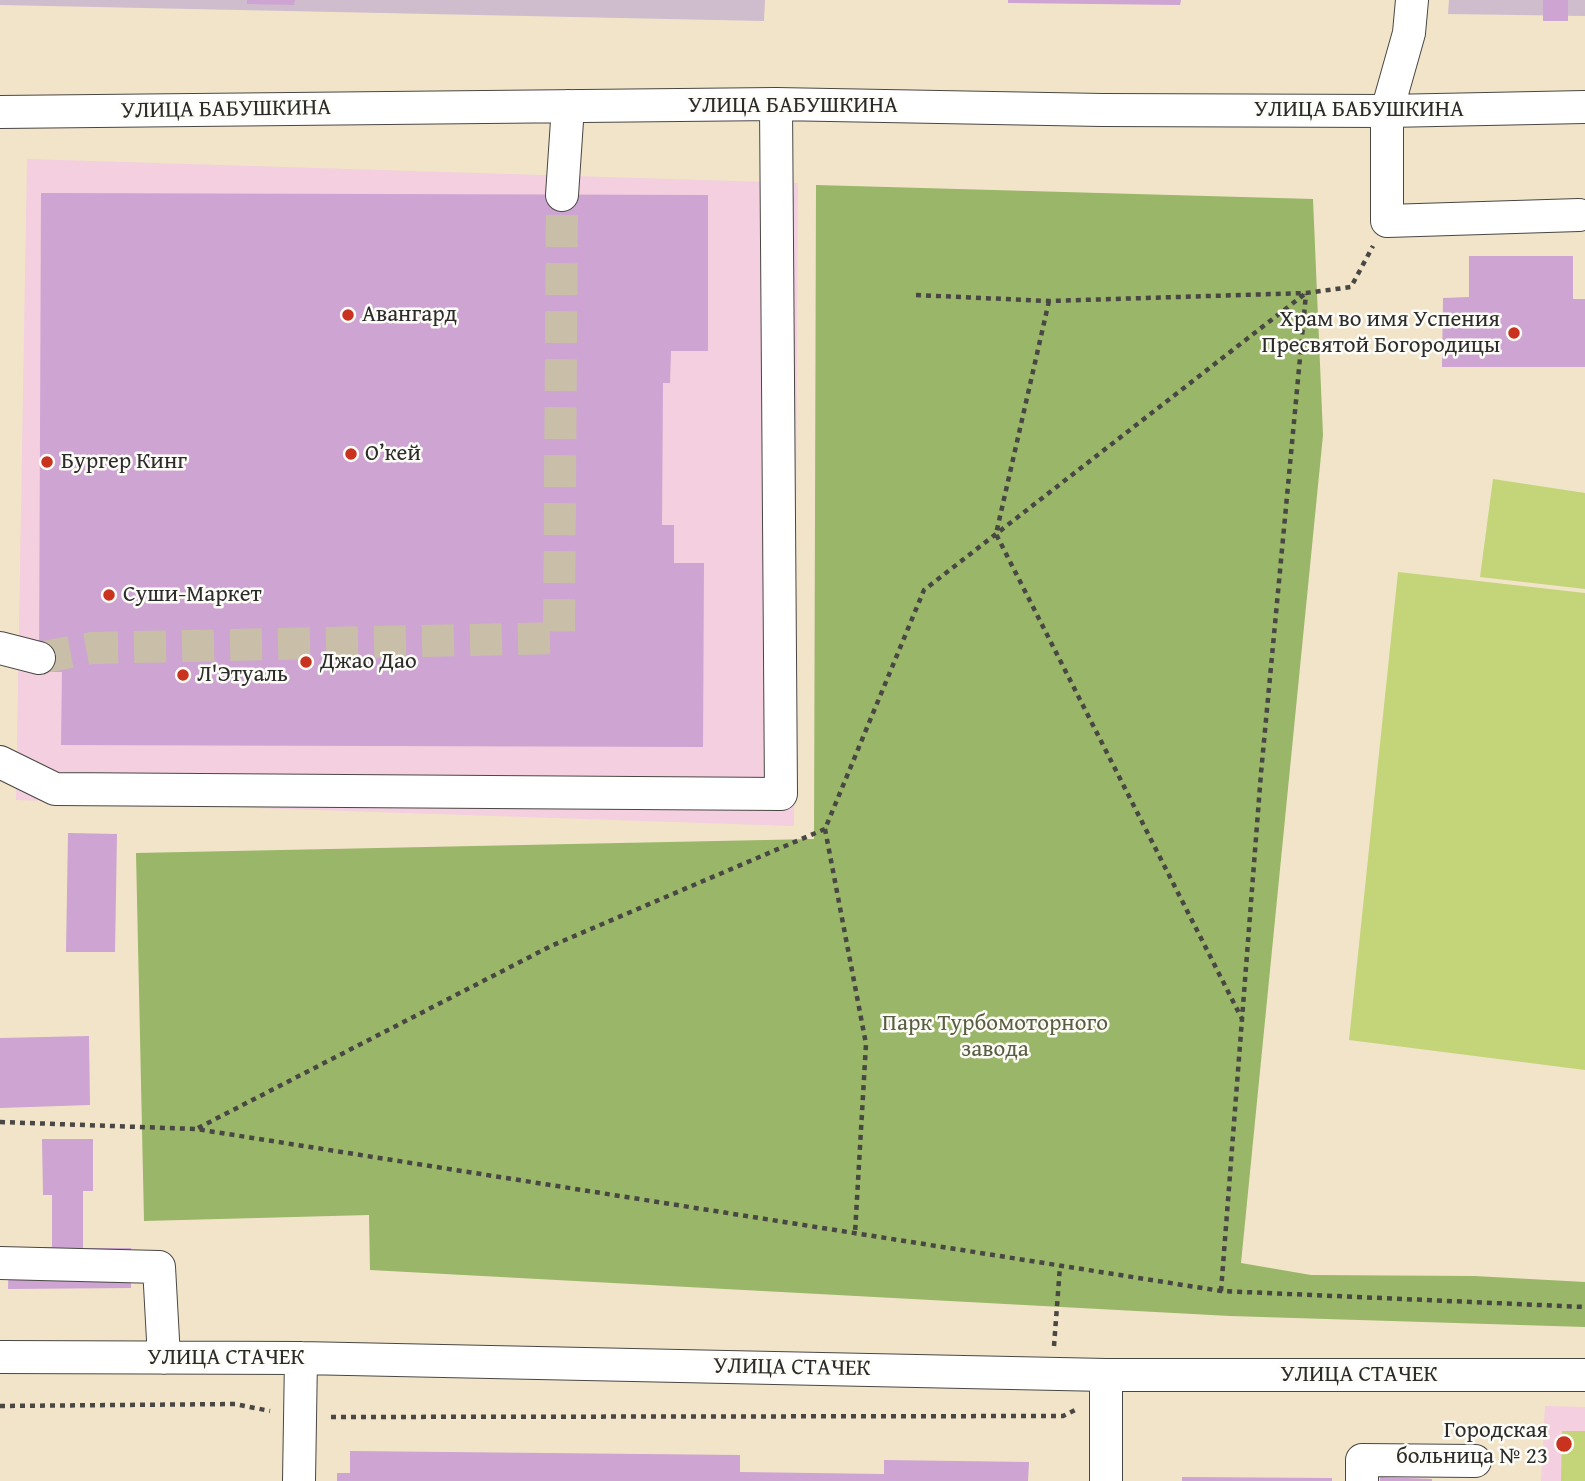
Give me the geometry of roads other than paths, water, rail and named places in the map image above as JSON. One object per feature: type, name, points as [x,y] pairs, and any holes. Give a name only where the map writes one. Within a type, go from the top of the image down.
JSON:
[{"type":"street","points":[[1412,0],[1409,33],[1387,111],[1387,221],[1578,215]]},
{"type":"street","points":[[0,762],[55,789],[781,794],[776,104]]},
{"type":"street","name":"УЛИЦА БАБУШКИНА","points":[[0,112],[776,104],[1115,110],[1387,111],[1585,107]]},
{"type":"street","points":[[562,195],[568,106]]},
{"type":"street","points":[[0,648],[39,658]]},
{"type":"street","points":[[0,1263],[159,1267],[164,1357]]},
{"type":"street","name":"УЛИЦА СТАЧЕК","points":[[0,1357],[301,1358],[1106,1385],[1585,1375]]},
{"type":"street","points":[[299,1481],[301,1358]]},
{"type":"street","points":[[1106,1385],[1106,1481]]},
{"type":"street","points":[[1362,1481],[1362,1460],[1475,1461]]},
{"type":"tunnel","points":[[39,658],[92,648],[559,638],[562,195]]},
{"type":"place","name":"Авангард","points":[[348,315]]},
{"type":"place","name":"Храм во имя Успения Пресвятой Богородицы","points":[[1514,333]]},
{"type":"place","name":"О’кей","points":[[351,454]]},
{"type":"place","name":"Бургер Кинг","points":[[47,462]]},
{"type":"place","name":"Суши-Маркет","points":[[109,595]]},
{"type":"place","name":"Джао Дао","points":[[306,662]]},
{"type":"place","name":"Л'Этуаль","points":[[183,675]]},
{"type":"place","name":"Городская больница № 23","points":[[1564,1444]]},
{"type":"park label","name":"Парк Турбомоторного завода","points":[[995,1037]]}]
